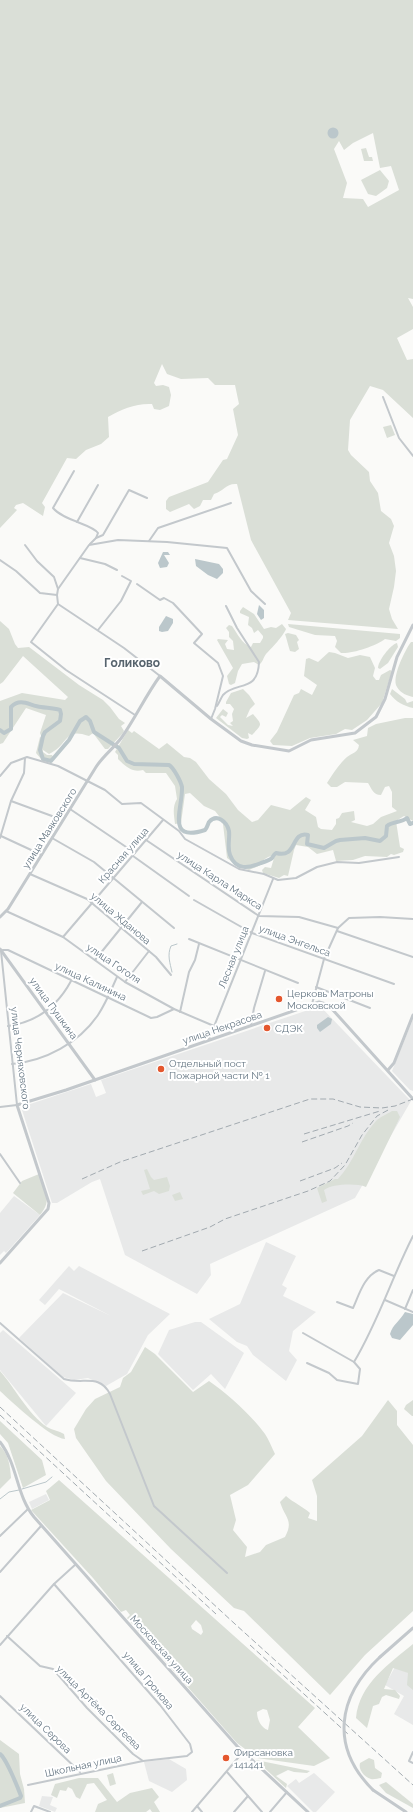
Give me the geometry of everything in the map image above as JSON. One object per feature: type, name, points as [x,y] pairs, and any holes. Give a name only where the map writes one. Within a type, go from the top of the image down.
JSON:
[{"type":"street","points":[[383,397],[400,438],[413,456]]},
{"type":"street","points":[[74,472],[53,508],[63,516],[95,530],[98,533],[96,538]]},
{"type":"street","points":[[76,522],[98,486]]},
{"type":"street","points":[[58,589],[89,545],[96,538],[103,535],[129,490],[147,498]]},
{"type":"street","points":[[149,541],[158,528],[223,504],[232,503]]},
{"type":"street","points":[[89,545],[118,540],[149,541],[227,548],[251,591],[265,604]]},
{"type":"street","points":[[24,545],[54,577],[58,589],[58,604],[31,642],[66,670],[135,715]]},
{"type":"street","points":[[80,558],[104,564],[117,570]]},
{"type":"street","points":[[0,560],[16,571],[40,593],[57,596]]},
{"type":"street","points":[[98,630],[120,601],[131,581],[122,576]]},
{"type":"street","points":[[137,584],[160,600],[164,598],[173,603],[202,634],[194,643],[218,663],[223,676],[215,709]]},
{"type":"street","points":[[58,604],[98,630],[160,676],[211,718],[247,743],[286,751],[318,738],[354,732],[373,720],[381,710],[397,657],[413,625]]},
{"type":"street","points":[[211,718],[224,694],[250,683],[259,670],[259,662],[237,628],[226,606]]},
{"type":"street","name":"улица Маяковского","points":[[0,917],[2,913],[6,911],[30,874],[102,758],[117,743],[160,676]]},
{"type":"street","points":[[25,758],[24,773],[11,801],[0,837],[42,854]]},
{"type":"street","points":[[0,776],[11,763],[25,758],[58,766],[105,790],[122,804],[141,804],[179,831],[185,839],[239,869],[264,874],[273,879],[281,880],[296,878],[317,867],[337,862],[359,862],[399,857]]},
{"type":"street","points":[[11,801],[52,816]]},
{"type":"street","points":[[70,809],[135,853]]},
{"type":"street","name":"Красная улица","points":[[63,937],[164,820]]},
{"type":"street","points":[[52,838],[94,862],[174,928]]},
{"type":"street","name":"улица Карла Маркса","points":[[146,840],[259,916],[299,917],[338,928]]},
{"type":"street","points":[[133,856],[189,896]]},
{"type":"street","name":"улица Жданова","points":[[30,874],[64,887],[92,903],[149,951],[171,975]]},
{"type":"street","name":"Лесная улица","points":[[208,1041],[273,879]]},
{"type":"street","name":"улица Энгельса","points":[[194,900],[252,933],[394,984]]},
{"type":"street","points":[[95,961],[142,902]]},
{"type":"street","name":"улица Гоголя","points":[[6,911],[63,937],[125,982],[180,1012],[214,1026]]},
{"type":"street","points":[[413,919],[380,917],[349,918],[338,928],[324,959],[312,1004],[319,1002],[326,1004],[413,1099]]},
{"type":"street","points":[[337,931],[413,957]]},
{"type":"street","points":[[189,939],[298,983]]},
{"type":"street","points":[[180,1012],[189,972],[195,960],[199,944]]},
{"type":"street","name":"улица Калинина","points":[[1,950],[8,950],[151,1018],[157,1017],[174,1009]]},
{"type":"street","name":"улица Пушкина","points":[[1,950],[94,1078]]},
{"type":"street","name":"улица Черняховского","points":[[1,950],[17,1105],[49,1199],[48,1209],[1,1261]]},
{"type":"street","points":[[125,982],[149,951]]},
{"type":"street","points":[[251,1026],[254,1008],[266,970]]},
{"type":"street","points":[[12,1064],[47,1057],[70,1043],[93,1022],[108,997],[117,976]]},
{"type":"street","points":[[8,1026],[22,1024],[46,1011],[62,997],[71,981]]},
{"type":"street","points":[[316,987],[370,1008]]},
{"type":"street","name":"улица Некрасова","points":[[0,1107],[17,1105],[208,1041],[312,1004]]},
{"type":"street","points":[[388,1070],[392,1068],[413,1015]]},
{"type":"street","points":[[0,1154],[20,1182]]},
{"type":"street","points":[[354,1362],[369,1336],[394,1276],[413,1236]]},
{"type":"street","points":[[337,1302],[354,1308],[366,1280],[373,1272],[379,1270],[394,1276]]},
{"type":"street","points":[[405,1309],[413,1290]]},
{"type":"street","points":[[385,1300],[413,1312]]},
{"type":"street","points":[[0,1323],[64,1379],[70,1381],[98,1381],[105,1386],[110,1394],[154,1506],[227,1573]]},
{"type":"street","points":[[303,1333],[354,1362],[360,1369],[358,1384],[337,1380],[329,1373],[307,1363]]},
{"type":"street","name":"Московская улица","points":[[0,1442],[10,1457],[21,1494],[28,1509],[42,1526],[77,1563],[142,1640],[244,1752],[308,1812]]},
{"type":"street","points":[[0,1536],[28,1509]]},
{"type":"street","points":[[0,1572],[42,1526]]},
{"type":"street","points":[[0,1644],[54,1584],[77,1563]]},
{"type":"street","name":"улица Громова","points":[[54,1584],[160,1705],[190,1744],[192,1752],[187,1756],[142,1760]]},
{"type":"street","points":[[406,1812],[373,1790],[362,1780],[354,1768],[345,1745],[344,1729],[346,1709],[354,1689],[362,1676],[380,1657],[413,1628]]},
{"type":"street","name":"улица Артёма Сергеева","points":[[7,1636],[40,1666],[52,1669],[87,1708],[133,1754],[142,1760]]},
{"type":"street","name":"улица Серова","points":[[0,1696],[81,1773]]},
{"type":"street","points":[[192,1812],[244,1752]]},
{"type":"street","points":[[413,1752],[409,1760],[413,1763]]},
{"type":"street","name":"Школьная улица","points":[[28,1785],[81,1773],[110,1769],[142,1760]]},
{"type":"street","points":[[227,1772],[262,1812]]},
{"type":"street","points":[[270,1812],[288,1792]]},
{"type":"street","points":[[234,1812],[248,1796]]},
{"type":"street","points":[[31,1812],[34,1806],[50,1812]]},
{"type":"street","points":[[198,1806],[202,1812]]},
{"type":"shaded area","points":[[0,0],[413,0],[413,299],[408,298],[413,307],[413,329],[397,338],[407,360],[413,359],[413,418],[383,390],[370,386],[350,420],[348,450],[351,455],[369,472],[370,481],[378,493],[381,511],[391,519],[394,526],[389,543],[394,556],[396,571],[389,609],[392,619],[398,629],[288,620],[291,613],[251,540],[237,484],[230,485],[214,494],[211,500],[203,500],[200,506],[194,509],[189,504],[170,512],[166,509],[166,501],[169,497],[208,482],[223,460],[227,459],[238,435],[233,409],[239,404],[235,385],[215,385],[208,378],[181,379],[167,374],[162,364],[154,383],[156,386],[163,385],[169,387],[171,395],[169,406],[160,410],[154,409],[152,404],[141,404],[118,411],[108,417],[109,437],[101,444],[86,450],[76,459],[67,458],[42,503],[45,507],[43,516],[23,503],[16,505],[14,508],[17,510],[0,528]],"holes":[[[373,133],[380,168],[391,166],[399,190],[368,207],[363,199],[343,198],[347,183],[334,149],[339,141],[344,150],[353,143]]]},
{"type":"shaded area","points":[[331,128],[335,128],[337,129],[337,137],[331,138],[328,135],[328,131]]},
{"type":"shaded area","points":[[366,148],[369,157],[372,157],[373,161],[364,161],[361,149]]},
{"type":"shaded area","points":[[380,170],[389,181],[387,188],[376,196],[368,194],[361,180]]},
{"type":"shaded area","points":[[391,425],[395,435],[387,438],[383,427]]},
{"type":"shaded area","points":[[163,552],[168,552],[170,555],[164,555],[169,563],[167,567],[160,568],[158,563]]},
{"type":"shaded area","points":[[195,559],[219,564],[223,569],[223,573],[217,579],[208,575],[196,566]]},
{"type":"shaded area","points":[[259,605],[264,610],[264,618],[261,620],[257,614]]},
{"type":"shaded area","points":[[243,607],[254,614],[264,629],[271,627],[276,628],[282,624],[286,629],[259,665],[254,662],[242,664],[238,671],[235,683],[231,685],[229,684],[227,676],[233,668],[217,640],[228,640],[225,644],[227,649],[234,650],[233,641],[229,637],[229,632],[226,628],[229,625],[232,626],[242,641],[248,646],[251,647],[253,643],[260,643],[263,638],[258,630],[254,633],[252,628],[248,625],[249,617],[240,613]]},
{"type":"shaded area","points":[[166,616],[173,619],[173,623],[168,631],[159,631],[159,627]]},
{"type":"shaded area","points":[[0,621],[9,629],[18,648],[29,647],[79,685],[103,700],[119,719],[125,723],[121,726],[124,731],[123,733],[108,749],[105,749],[93,733],[89,736],[75,734],[70,735],[56,750],[49,754],[43,750],[42,740],[43,752],[47,755],[52,755],[53,757],[50,761],[42,760],[36,753],[40,737],[42,738],[40,733],[46,715],[26,708],[3,743],[0,744],[0,701],[22,693],[65,700],[68,697],[23,656],[0,684]]},
{"type":"shaded area","points":[[288,624],[400,634],[400,638],[396,641],[385,639],[364,649],[341,653],[335,647],[337,641],[335,636],[315,635],[289,627]]},
{"type":"shaded area","points":[[288,633],[296,635],[299,640],[297,642],[299,649],[295,652],[290,651],[285,634]]},
{"type":"shaded area","points":[[411,642],[413,642],[413,697],[400,691],[396,683],[397,671],[405,651]]},
{"type":"shaded area","points":[[397,643],[398,647],[388,663],[380,669],[378,668],[380,661],[385,654],[394,644]]},
{"type":"shaded area","points":[[329,652],[348,658],[360,655],[370,657],[375,668],[373,676],[376,680],[379,680],[381,675],[390,670],[392,671],[382,703],[367,720],[352,730],[345,729],[336,734],[310,738],[292,746],[273,745],[270,741],[277,732],[294,695],[299,693],[301,689],[312,695],[317,685],[304,676],[306,659],[309,658],[318,662]]},
{"type":"shaded area","points":[[243,689],[255,704],[250,709],[246,718],[253,714],[260,722],[260,726],[252,735],[248,733],[249,738],[247,739],[242,738],[216,718],[223,709],[228,713],[226,717],[222,715],[220,717],[228,725],[233,726],[230,723],[233,721],[232,714],[234,709],[230,704],[226,704],[226,702],[231,693]]},
{"type":"shaded area","points":[[392,689],[405,699],[407,703],[413,701],[413,708],[403,705],[395,699],[390,694]]},
{"type":"shaded area","points":[[405,718],[413,718],[413,821],[404,816],[396,821],[400,847],[404,849],[403,852],[394,855],[391,854],[387,857],[365,856],[353,860],[336,861],[333,850],[317,854],[308,847],[296,845],[288,876],[284,875],[279,878],[263,873],[262,870],[265,867],[271,868],[275,855],[266,858],[261,865],[249,870],[238,866],[227,858],[223,824],[221,822],[223,821],[215,811],[204,806],[190,793],[185,794],[181,823],[175,824],[174,808],[177,799],[175,786],[166,773],[146,773],[143,770],[132,770],[118,759],[118,755],[115,752],[128,730],[132,733],[134,731],[159,749],[167,743],[184,757],[190,758],[196,762],[209,779],[226,794],[238,810],[252,822],[258,820],[271,805],[290,810],[306,797],[311,800],[305,810],[316,817],[318,827],[321,829],[332,830],[336,824],[336,819],[339,818],[342,813],[354,811],[355,820],[351,822],[367,826],[373,824],[381,817],[397,811],[392,807],[392,792],[389,786],[385,787],[381,795],[378,795],[374,793],[368,783],[345,782],[337,787],[331,787],[327,783],[342,762],[357,750],[359,745],[353,740],[367,736],[368,728],[376,724]]},
{"type":"shaded area","points":[[320,1006],[411,1101],[355,1198],[210,1264],[211,1275],[197,1294],[125,1255],[100,1179],[92,1182],[57,1203],[52,1203],[21,1107],[91,1084],[96,1097],[106,1093],[101,1080]]},
{"type":"shaded area","points":[[328,1017],[332,1019],[331,1024],[320,1032],[317,1025]]},
{"type":"shaded area","points":[[413,1019],[413,1091],[410,1090],[392,1071]]},
{"type":"shaded area","points":[[392,1111],[397,1111],[400,1117],[366,1187],[356,1185],[333,1186],[324,1190],[327,1201],[322,1203],[317,1188],[338,1179],[344,1172],[370,1128],[378,1120]]},
{"type":"shaded area","points":[[147,1169],[154,1180],[167,1177],[170,1186],[169,1191],[159,1194],[154,1191],[143,1195],[141,1191],[150,1189],[144,1170]]},
{"type":"shaded area","points":[[39,1174],[47,1195],[46,1205],[40,1215],[13,1193],[22,1181]]},
{"type":"shaded area","points":[[180,1192],[183,1199],[175,1201],[172,1195]]},
{"type":"shaded area","points":[[14,1196],[40,1215],[6,1253],[4,1251],[0,1255],[0,1213]]},
{"type":"shaded area","points":[[266,1242],[296,1256],[282,1285],[287,1288],[283,1296],[316,1312],[293,1331],[289,1351],[297,1360],[286,1381],[253,1355],[247,1346],[237,1342],[209,1319],[240,1304]]},
{"type":"shaded area","points":[[69,1266],[74,1271],[79,1266],[170,1314],[148,1335],[127,1374],[106,1386],[88,1378],[74,1380],[63,1377],[19,1338],[63,1293],[111,1316],[59,1289],[45,1305],[39,1300]]},
{"type":"shaded area","points":[[405,1312],[413,1314],[413,1325],[400,1340],[392,1338],[390,1334],[391,1331]]},
{"type":"shaded area","points":[[195,1322],[201,1322],[244,1353],[225,1389],[211,1374],[193,1390],[158,1354],[169,1330]]},
{"type":"shaded area","points":[[3,1330],[76,1393],[46,1426],[0,1370],[0,1333]]},
{"type":"shaded area","points":[[145,1347],[155,1354],[193,1392],[209,1381],[216,1386],[246,1412],[265,1434],[269,1441],[275,1454],[248,1485],[230,1495],[236,1520],[233,1530],[247,1547],[245,1557],[260,1552],[266,1545],[285,1537],[288,1531],[289,1523],[280,1502],[286,1496],[310,1513],[308,1518],[317,1521],[317,1496],[312,1480],[362,1436],[388,1400],[397,1411],[397,1425],[413,1445],[413,1611],[365,1655],[330,1695],[244,1611],[234,1608],[171,1549],[106,1481],[76,1438],[74,1429],[86,1409],[95,1399],[120,1387],[123,1378],[131,1372]]},
{"type":"shaded area","points":[[0,1371],[40,1422],[47,1427],[64,1434],[65,1439],[50,1433],[0,1391]]},
{"type":"shaded area","points":[[413,1400],[412,1416],[404,1409],[406,1405]]},
{"type":"shaded area","points":[[0,1421],[42,1460],[46,1475],[23,1488],[8,1443],[0,1434]]},
{"type":"shaded area","points":[[0,1446],[7,1457],[11,1478],[0,1489]]},
{"type":"shaded area","points":[[59,1480],[315,1708],[298,1727],[330,1758],[314,1766],[257,1758],[237,1743],[127,1618],[130,1615],[126,1610],[121,1612],[93,1578],[31,1510],[50,1500],[46,1491]],"holes":[[[196,1620],[201,1625],[203,1632],[201,1635],[192,1629],[191,1626]],[[263,1709],[267,1710],[270,1720],[268,1730],[261,1725],[258,1717],[257,1712]]]},
{"type":"shaded area","points":[[46,1494],[49,1500],[32,1509],[29,1502]]},
{"type":"shaded area","points":[[413,1644],[413,1690],[407,1685],[408,1673],[393,1668],[384,1689],[395,1690],[400,1696],[399,1699],[386,1695],[382,1697],[379,1704],[373,1706],[367,1728],[356,1718],[358,1706],[363,1695],[369,1685],[385,1667]]},
{"type":"shaded area","points":[[395,1667],[413,1675],[413,1725],[394,1714],[404,1696],[385,1685]]},
{"type":"shaded area","points":[[0,1740],[19,1754],[20,1774],[24,1789],[25,1803],[0,1808]]},
{"type":"shaded area","points":[[369,1758],[374,1760],[375,1768],[382,1773],[381,1778],[371,1779],[362,1772],[360,1763]]},
{"type":"shaded area","points":[[169,1759],[186,1769],[187,1780],[172,1792],[149,1781],[144,1762]]},
{"type":"shaded area","points":[[256,1760],[310,1771],[307,1773],[288,1770],[276,1776],[287,1784],[286,1788]]},
{"type":"shaded area","points":[[113,1773],[116,1784],[110,1786],[107,1775]]},
{"type":"shaded area","points":[[314,1773],[335,1792],[316,1812],[313,1812],[287,1786],[296,1779],[299,1783]]},
{"type":"shaded area","points":[[79,1778],[98,1778],[117,1802],[130,1793],[152,1788],[159,1797],[154,1802],[160,1812],[152,1812],[150,1809],[146,1812],[95,1812],[98,1804],[107,1800],[94,1783],[87,1784],[80,1799],[76,1797],[72,1789],[68,1787],[66,1791],[60,1790],[57,1798],[51,1795],[55,1784]]},
{"type":"shaded area","points":[[386,1782],[413,1804],[413,1808],[386,1793],[379,1785]]},
{"type":"shaded area","points":[[42,1796],[53,1797],[50,1805],[57,1808],[55,1812],[39,1806]]},
{"type":"waterway","points":[[0,730],[4,733],[11,729],[11,707],[15,704],[22,702],[60,710],[60,721],[45,732],[40,750],[43,759],[51,761],[69,740],[80,721],[86,717],[90,721],[94,732],[119,748],[127,761],[134,764],[169,765],[177,775],[182,787],[179,813],[180,828],[185,832],[193,833],[205,830],[212,819],[215,818],[221,820],[224,822],[229,831],[230,855],[236,864],[243,867],[248,867],[267,861],[276,853],[283,854],[288,852],[298,837],[302,835],[308,835],[307,844],[324,848],[340,840],[365,838],[380,841],[386,836],[387,826],[389,824],[402,821],[407,818],[410,824],[413,823]]},
{"type":"waterway","points":[[172,972],[169,953],[171,946],[177,944]]},
{"type":"waterway","points":[[22,1489],[46,1482],[52,1477]]},
{"type":"waterway","points":[[0,1499],[9,1492],[19,1490]]},
{"type":"waterway","points":[[0,1754],[15,1780],[21,1796],[20,1798],[0,1806]]},
{"type":"railway","points":[[82,1179],[120,1162],[310,1099],[333,1099],[360,1107],[382,1108],[395,1106],[413,1099]]},
{"type":"railway","points":[[142,1251],[210,1227],[225,1219],[308,1191],[330,1181],[345,1165],[362,1135],[377,1116],[390,1109]]},
{"type":"railway","points":[[304,1134],[380,1111]]},
{"type":"railway","points":[[302,1142],[353,1123]]},
{"type":"railway","points":[[300,1181],[335,1168],[342,1163]]},
{"type":"railway","points":[[0,1407],[235,1624],[413,1785]]},
{"type":"railway","points":[[0,1415],[216,1614]]},
{"type":"railway","points":[[250,1645],[348,1734]]},
{"type":"place","name":"Церковь Матроны Московской","points":[[279,999]]},
{"type":"place","name":"СДЭК","points":[[267,1028]]},
{"type":"place","name":"Отдельный пост Пожарной части № 1","points":[[161,1069]]},
{"type":"place","name":"Фирсановка 141441","points":[[226,1758]]},
{"type":"district","name":"Голиково","points":[[132,663]]}]
